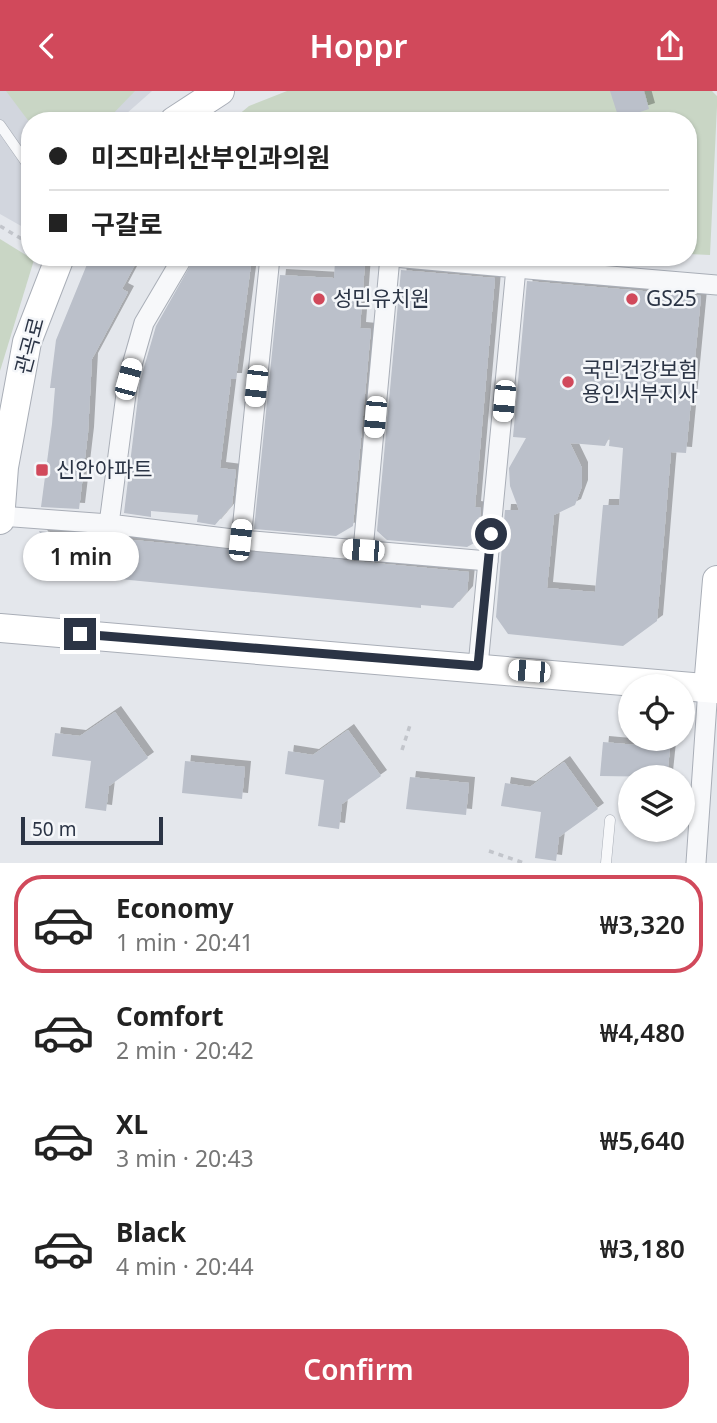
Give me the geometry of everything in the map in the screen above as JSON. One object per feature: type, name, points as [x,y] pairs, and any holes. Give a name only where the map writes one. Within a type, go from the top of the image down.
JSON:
[{"type":"street","points":[[188,112],[220,91]]},
{"type":"street","name":"관곡로","points":[[0,518],[2,467],[27,342],[57,266]]},
{"type":"street","points":[[109,524],[128,379],[144,323],[178,266]]},
{"type":"street","points":[[240,540],[269,266]]},
{"type":"street","points":[[363,550],[391,266]]},
{"type":"street","points":[[493,266],[717,285]]},
{"type":"street","points":[[478,666],[516,268]]},
{"type":"street","points":[[0,518],[109,524],[240,540],[488,561]]},
{"type":"street","points":[[696,863],[712,688],[717,580]]},
{"type":"street","points":[[0,628],[478,666],[712,688]]},
{"type":"lane","points":[[0,125],[21,155]]},
{"type":"lane","points":[[606,863],[610,820]]},
{"type":"path","points":[[0,226],[21,239]]},
{"type":"path","points":[[402,750],[411,722]]},
{"type":"path","points":[[489,851],[524,863]]},
{"type":"shaded area","points":[[0,91],[152,91],[128,112],[21,112],[21,226],[0,214]]},
{"type":"green space","points":[[6,91],[135,91],[115,112],[22,112]]},
{"type":"green space","points":[[287,91],[712,91],[717,96],[717,106],[710,255],[697,254],[697,112],[242,112],[249,106]]},
{"type":"green space","points":[[0,239],[21,252],[21,266],[32,266],[0,371]]},
{"type":"building","points":[[610,91],[644,91],[649,109],[640,112],[617,112]]},
{"type":"building","points":[[86,266],[134,266],[122,289],[128,292],[92,359],[88,433],[79,509],[41,507],[52,424],[55,388],[50,388],[56,340]]},
{"type":"building","points":[[190,266],[251,266],[236,379],[231,379],[220,468],[236,470],[232,505],[215,525],[197,522],[198,515],[151,511],[151,517],[124,513],[140,381],[156,326]]},
{"type":"building","points":[[335,266],[365,266],[360,328],[371,329],[353,526],[336,536],[254,529],[280,275],[334,278]]},
{"type":"building","points":[[401,270],[495,278],[475,507],[481,508],[478,541],[467,547],[387,540],[377,531]]},
{"type":"building","points":[[527,281],[701,296],[686,453],[671,452],[657,621],[623,646],[508,634],[496,617],[505,510],[519,510],[510,486],[509,468],[526,438],[513,437]],"holes":[[[610,436],[609,446],[623,448],[619,505],[603,505],[595,592],[547,588],[554,515],[575,505],[582,486],[582,468],[570,443],[605,446]]]},
{"type":"building","points":[[39,531],[469,572],[467,592],[453,608],[421,605],[421,608],[78,575],[78,580],[61,578]]},
{"type":"building","points":[[115,712],[148,758],[109,786],[106,811],[85,808],[91,761],[52,756],[55,733],[80,736]]},
{"type":"building","points":[[348,730],[381,776],[342,804],[339,829],[318,826],[324,780],[285,774],[288,751],[313,755]]},
{"type":"building","points":[[603,742],[618,743],[618,751],[670,751],[668,765],[618,765],[618,776],[600,776]]},
{"type":"building","points":[[185,761],[245,767],[242,799],[182,793]]},
{"type":"building","points":[[564,762],[598,809],[559,837],[556,861],[535,858],[541,812],[501,806],[505,783],[530,787]]},
{"type":"building","points":[[410,777],[469,783],[466,815],[406,809]]},
{"type":"place","name":"성민유치원","points":[[319,299]]},
{"type":"place","name":"GS25","points":[[632,299]]},
{"type":"place","name":"국민건강보험 용인서부지사","points":[[568,382]]},
{"type":"place","name":"신안아파트","points":[[42,470]]},
{"type":"route","points":[[80,634],[478,666],[491,534]]}]
